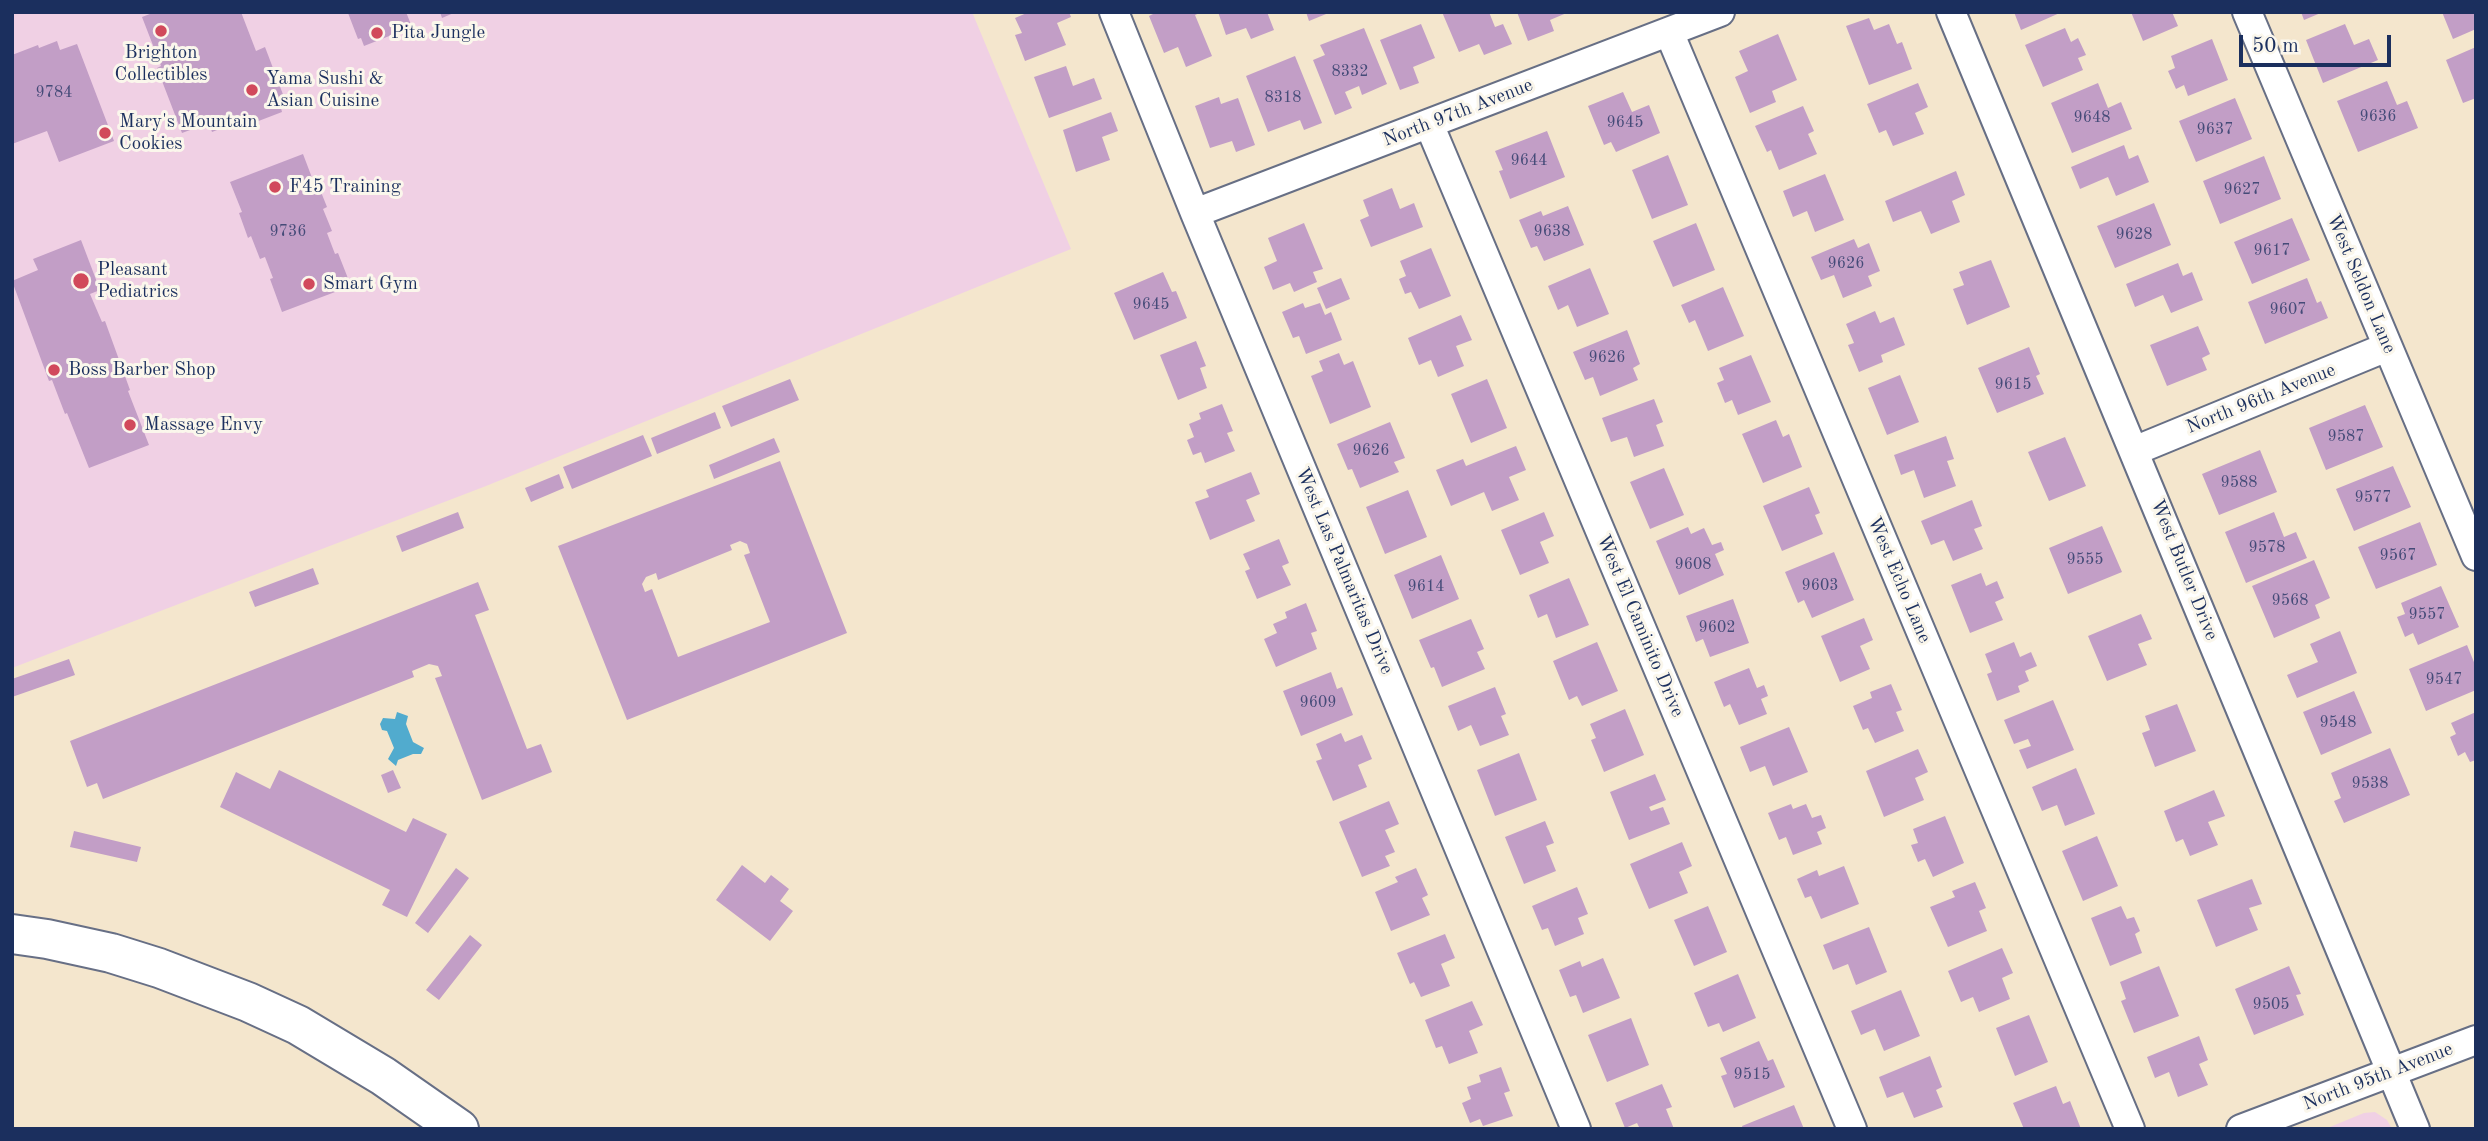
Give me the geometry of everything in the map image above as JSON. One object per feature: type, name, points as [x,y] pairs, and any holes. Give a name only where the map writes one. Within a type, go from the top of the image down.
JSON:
[{"type":"highway","points":[[12,934],[111,953],[248,1002],[298,1025],[373,1069],[458,1129]]},
{"type":"street","name":"West Las Palmaritas Drive","points":[[1114,12],[1576,1129]]},
{"type":"street","name":"North 97th Avenue","points":[[1195,213],[1720,12]]},
{"type":"street","name":"West Butler Drive","points":[[1951,12],[2415,1129]]},
{"type":"street","name":"West Seldon Lane","points":[[2247,12],[2476,556]]},
{"type":"street","name":"West Echo Lane","points":[[1669,32],[2130,1129]]},
{"type":"street","name":"West El Caminito Drive","points":[[1429,124],[1852,1129]]},
{"type":"street","name":"North 96th Avenue","points":[[2134,451],[2387,346]]},
{"type":"street","name":"North 95th Avenue","points":[[2241,1129],[2476,1040]]},
{"type":"shaded area","points":[[12,12],[972,12],[1071,249],[486,486],[12,668]]},
{"type":"shaded area","points":[[2375,1112],[2387,1120],[2392,1129],[2325,1129],[2364,1113]]},
{"type":"water","points":[[397,712],[408,716],[406,724],[413,742],[424,748],[421,754],[398,760],[396,766],[388,759],[394,748],[387,731],[382,730],[380,724],[383,718],[395,719]]},
{"type":"building","points":[[155,12],[241,12],[256,51],[265,47],[287,105],[281,108],[282,112],[243,127],[240,121],[212,132],[209,123],[182,133],[157,68],[161,66],[142,17]]},
{"type":"building","name":"Pita Jungle","points":[[406,12],[412,27],[364,46],[361,38],[358,39],[348,13]]},
{"type":"building","points":[[440,12],[456,12],[442,18]]},
{"type":"building","points":[[1029,12],[1069,12],[1071,17],[1057,23],[1066,45],[1025,61],[1015,35],[1022,33],[1015,18]]},
{"type":"building","points":[[1157,12],[1202,12],[1195,15],[1212,56],[1186,67],[1178,47],[1164,53],[1149,16]]},
{"type":"building","points":[[1218,12],[1267,12],[1274,30],[1251,39],[1246,28],[1226,35]]},
{"type":"building","points":[[1306,12],[1331,12],[1309,21]]},
{"type":"building","points":[[1442,12],[1489,12],[1495,27],[1503,24],[1512,44],[1484,55],[1479,44],[1459,52]]},
{"type":"building","points":[[1517,12],[1569,12],[1550,20],[1554,31],[1528,41]]},
{"type":"building","points":[[2014,12],[2062,12],[2021,30]]},
{"type":"building","points":[[2131,12],[2172,12],[2178,26],[2143,41]]},
{"type":"building","points":[[2301,12],[2323,12],[2304,20]]},
{"type":"building","points":[[2442,12],[2476,12],[2476,29],[2453,39]]},
{"type":"building","points":[[1869,18],[1874,30],[1889,24],[1897,44],[1902,42],[1912,69],[1869,85],[1846,26]]},
{"type":"building","points":[[1421,24],[1435,58],[1413,67],[1419,83],[1400,90],[1380,40]]},
{"type":"building","points":[[2345,24],[2354,45],[2369,39],[2378,60],[2323,83],[2306,40]]},
{"type":"building","points":[[1364,28],[1387,84],[1362,95],[1359,86],[1345,92],[1352,108],[1335,115],[1313,60],[1325,55],[1320,45]]},
{"type":"building","points":[[2065,28],[2071,42],[2078,38],[2086,55],[2078,58],[2083,70],[2043,87],[2025,45]]},
{"type":"building","points":[[1778,34],[1797,80],[1772,91],[1776,102],[1750,113],[1735,77],[1748,71],[1739,51]]},
{"type":"building","points":[[2212,39],[2228,80],[2188,96],[2184,85],[2176,89],[2168,71],[2175,68],[2171,56]]},
{"type":"building","points":[[57,41],[60,50],[77,44],[114,141],[59,162],[47,131],[12,144],[12,55]]},
{"type":"building","points":[[2476,47],[2476,98],[2463,103],[2446,60]]},
{"type":"building","points":[[1295,56],[1322,123],[1304,130],[1300,120],[1268,132],[1246,76]]},
{"type":"building","points":[[1066,66],[1073,86],[1094,78],[1102,99],[1049,118],[1034,77]]},
{"type":"building","points":[[2387,81],[2397,105],[2407,101],[2418,128],[2358,152],[2337,101]]},
{"type":"building","points":[[1918,83],[1928,107],[1915,113],[1924,134],[1893,146],[1886,130],[1879,133],[1867,104]]},
{"type":"building","points":[[2098,83],[2108,108],[2121,102],[2132,129],[2072,153],[2051,103]]},
{"type":"building","points":[[1623,92],[1632,112],[1649,105],[1660,133],[1616,152],[1611,142],[1604,145],[1588,106]]},
{"type":"building","points":[[1219,97],[1221,104],[1238,98],[1255,145],[1236,152],[1232,141],[1210,148],[1195,106]]},
{"type":"building","points":[[2235,98],[2252,139],[2196,162],[2179,121]]},
{"type":"building","points":[[1803,106],[1814,131],[1808,134],[1817,154],[1779,170],[1771,150],[1767,152],[1755,126]]},
{"type":"building","points":[[1111,112],[1118,131],[1102,137],[1110,160],[1076,172],[1063,130]]},
{"type":"building","points":[[1547,131],[1565,177],[1510,199],[1499,171],[1503,170],[1495,151]]},
{"type":"building","points":[[2124,145],[2129,159],[2138,155],[2149,182],[2116,196],[2108,177],[2080,189],[2071,167]]},
{"type":"building","points":[[303,154],[327,207],[323,209],[332,231],[327,233],[351,286],[282,312],[265,257],[260,259],[251,236],[248,238],[239,213],[242,212],[230,182]]},
{"type":"building","points":[[1668,155],[1688,205],[1652,219],[1632,170]]},
{"type":"building","points":[[2264,156],[2281,199],[2220,224],[2203,181]]},
{"type":"building","points":[[1956,171],[1965,195],[1952,201],[1960,222],[1931,234],[1921,211],[1893,222],[1885,201]]},
{"type":"building","points":[[1825,174],[1844,220],[1815,232],[1807,211],[1793,217],[1783,191]]},
{"type":"building","points":[[1392,188],[1400,209],[1414,203],[1423,227],[1371,247],[1360,220],[1369,216],[1363,200]]},
{"type":"building","points":[[2154,203],[2171,245],[2115,268],[2097,226]]},
{"type":"building","points":[[1568,206],[1584,245],[1544,261],[1537,246],[1531,248],[1519,220],[1541,211],[1543,216]]},
{"type":"building","points":[[2292,218],[2310,260],[2252,284],[2234,242]]},
{"type":"building","points":[[1304,223],[1323,269],[1313,272],[1317,282],[1294,292],[1290,283],[1273,290],[1264,267],[1277,261],[1268,238]]},
{"type":"building","points":[[1696,223],[1715,270],[1673,287],[1653,241]]},
{"type":"building","points":[[1854,239],[1858,248],[1869,243],[1880,271],[1868,276],[1872,286],[1843,298],[1834,275],[1821,280],[1811,257]]},
{"type":"building","points":[[81,240],[100,290],[90,294],[102,322],[105,321],[149,445],[89,468],[52,380],[49,381],[12,281],[38,270],[33,259]]},
{"type":"building","points":[[1431,248],[1451,296],[1419,309],[1411,292],[1405,294],[1399,279],[1406,276],[1400,261]]},
{"type":"building","points":[[1991,260],[2010,307],[1967,325],[1953,289],[1964,285],[1959,272]]},
{"type":"building","points":[[2178,263],[2183,276],[2192,272],[2203,300],[2171,313],[2163,295],[2135,307],[2126,284]]},
{"type":"building","points":[[1590,268],[1609,314],[1577,327],[1568,305],[1558,310],[1548,286]]},
{"type":"building","points":[[1163,272],[1172,292],[1176,291],[1187,318],[1134,340],[1114,293]]},
{"type":"building","points":[[1341,278],[1350,299],[1326,309],[1317,288]]},
{"type":"building","points":[[2307,278],[2317,303],[2321,301],[2328,318],[2265,344],[2248,302]]},
{"type":"building","points":[[1723,287],[1744,336],[1708,351],[1695,320],[1689,323],[1681,305]]},
{"type":"building","points":[[1303,303],[1305,308],[1320,303],[1325,315],[1331,312],[1342,340],[1306,354],[1299,336],[1293,338],[1282,312]]},
{"type":"building","points":[[1875,311],[1880,323],[1894,317],[1905,345],[1881,355],[1883,362],[1859,372],[1848,345],[1854,343],[1846,324]]},
{"type":"building","points":[[1461,315],[1472,340],[1456,346],[1464,366],[1438,377],[1431,360],[1419,365],[1408,338]]},
{"type":"building","points":[[2198,326],[2210,354],[2202,358],[2207,370],[2167,386],[2150,345]]},
{"type":"building","points":[[1627,330],[1640,364],[1633,368],[1638,380],[1600,396],[1593,377],[1585,380],[1573,352]]},
{"type":"building","points":[[1196,341],[1206,366],[1200,368],[1207,388],[1178,400],[1160,355]]},
{"type":"building","points":[[2029,347],[2040,374],[2036,376],[2044,394],[1997,413],[1978,368]]},
{"type":"building","points":[[1339,353],[1344,365],[1353,361],[1371,407],[1330,424],[1311,376],[1323,371],[1319,361]]},
{"type":"building","points":[[1751,355],[1771,402],[1738,415],[1732,400],[1725,403],[1717,383],[1724,380],[1719,368]]},
{"type":"building","points":[[1900,375],[1919,422],[1887,435],[1868,388]]},
{"type":"building","points":[[790,379],[799,400],[731,427],[722,406]]},
{"type":"building","points":[[1487,379],[1507,428],[1471,443],[1451,394]]},
{"type":"building","points":[[1654,399],[1663,422],[1656,425],[1664,446],[1634,457],[1627,437],[1611,442],[1602,418]]},
{"type":"building","points":[[1222,404],[1233,431],[1227,433],[1235,451],[1205,463],[1201,452],[1193,455],[1187,440],[1194,437],[1189,424],[1201,419],[1199,413]]},
{"type":"building","points":[[2365,405],[2383,447],[2326,470],[2309,428]]},
{"type":"building","points":[[715,412],[721,428],[657,454],[651,438]]},
{"type":"building","points":[[1776,420],[1783,437],[1789,434],[1802,467],[1763,483],[1742,434]]},
{"type":"building","points":[[1390,422],[1405,458],[1394,462],[1399,472],[1360,488],[1352,469],[1348,470],[1337,444]]},
{"type":"building","points":[[643,435],[652,456],[572,489],[563,467]]},
{"type":"building","points":[[1946,436],[1954,459],[1947,461],[1956,486],[1924,498],[1914,470],[1901,475],[1894,455]]},
{"type":"building","points":[[2065,437],[2086,486],[2049,501],[2028,452]]},
{"type":"building","points":[[774,438],[780,452],[714,479],[709,465]]},
{"type":"building","points":[[1516,446],[1526,470],[1509,477],[1519,500],[1492,511],[1484,492],[1451,506],[1436,470],[1463,459],[1466,466]]},
{"type":"building","points":[[2260,450],[2277,492],[2219,515],[2202,474]]},
{"type":"building","points":[[780,461],[847,633],[627,720],[558,546]],"holes":[[[740,541],[747,544],[750,553],[744,555],[770,622],[678,657],[652,589],[645,592],[642,584],[646,577],[656,573],[658,580],[732,550],[730,545]]]},
{"type":"building","points":[[2393,466],[2411,507],[2354,531],[2336,489]]},
{"type":"building","points":[[1664,468],[1684,515],[1650,529],[1630,482]]},
{"type":"building","points":[[1251,472],[1260,494],[1246,500],[1255,521],[1210,540],[1195,502],[1209,497],[1206,490]]},
{"type":"building","points":[[559,474],[564,488],[531,502],[525,488]]},
{"type":"building","points":[[1809,487],[1820,513],[1815,515],[1823,534],[1782,551],[1763,506]]},
{"type":"building","points":[[1408,490],[1427,537],[1385,554],[1366,507]]},
{"type":"building","points":[[1972,500],[1982,526],[1974,529],[1983,549],[1953,561],[1944,540],[1931,545],[1921,521]]},
{"type":"building","points":[[458,512],[464,528],[402,552],[396,536]]},
{"type":"building","points":[[1544,512],[1554,536],[1540,542],[1549,563],[1520,575],[1501,530]]},
{"type":"building","points":[[2274,512],[2284,537],[2296,532],[2307,558],[2246,583],[2225,532]]},
{"type":"building","points":[[2420,522],[2437,565],[2376,589],[2358,547]]},
{"type":"building","points":[[2102,526],[2122,572],[2068,594],[2049,548]]},
{"type":"building","points":[[1688,527],[1691,534],[1704,528],[1712,545],[1721,542],[1724,550],[1715,554],[1724,575],[1679,595],[1656,541]]},
{"type":"building","points":[[1279,539],[1289,563],[1282,566],[1291,585],[1257,599],[1245,571],[1250,569],[1243,554]]},
{"type":"building","points":[[1834,552],[1854,600],[1812,618],[1804,600],[1798,603],[1785,572]]},
{"type":"building","points":[[1441,555],[1459,599],[1412,619],[1394,575]]},
{"type":"building","points":[[2314,560],[2330,598],[2315,605],[2320,618],[2274,638],[2252,586]]},
{"type":"building","points":[[313,568],[319,584],[255,607],[249,592]]},
{"type":"building","points":[[1981,573],[1986,586],[1997,581],[2004,598],[1995,602],[2003,620],[1970,633],[1951,585]]},
{"type":"building","points":[[1569,578],[1589,625],[1556,638],[1547,614],[1538,618],[1529,595]]},
{"type":"building","points":[[478,582],[489,610],[475,615],[527,749],[541,744],[552,772],[482,800],[435,678],[442,676],[438,666],[429,664],[412,671],[414,677],[103,799],[97,783],[87,787],[70,741]]},
{"type":"building","points":[[2441,586],[2459,627],[2418,645],[2413,633],[2405,637],[2397,617],[2405,614],[2401,603]]},
{"type":"building","points":[[1733,599],[1749,643],[1710,657],[1703,639],[1696,642],[1686,616]]},
{"type":"building","points":[[1306,603],[1317,631],[1311,633],[1317,649],[1276,667],[1264,639],[1277,633],[1273,624],[1287,618],[1285,612]]},
{"type":"building","points":[[2141,614],[2152,639],[2138,644],[2147,665],[2107,681],[2088,636]]},
{"type":"building","points":[[1864,618],[1873,640],[1860,646],[1870,669],[1840,682],[1821,636]]},
{"type":"building","points":[[1471,619],[1484,649],[1477,652],[1485,669],[1442,687],[1419,640]]},
{"type":"building","points":[[2340,631],[2357,673],[2297,698],[2287,675],[2318,662],[2310,644]]},
{"type":"building","points":[[1597,642],[1618,691],[1582,706],[1577,696],[1569,700],[1553,661]]},
{"type":"building","points":[[2014,642],[2020,657],[2031,652],[2037,666],[2025,671],[2029,681],[2018,686],[2020,692],[1997,701],[1987,674],[1992,672],[1985,654]]},
{"type":"building","points":[[2467,645],[2476,667],[2476,690],[2426,711],[2409,669]]},
{"type":"building","points":[[69,659],[75,675],[12,697],[12,679]]},
{"type":"building","points":[[1749,668],[1757,688],[1764,685],[1768,696],[1761,699],[1767,714],[1739,725],[1730,704],[1724,707],[1714,682]]},
{"type":"building","points":[[1331,672],[1337,689],[1342,687],[1353,715],[1301,736],[1283,691]]},
{"type":"building","points":[[1891,684],[1902,710],[1896,712],[1904,731],[1875,743],[1868,728],[1863,730],[1853,706],[1872,698],[1870,692]]},
{"type":"building","points":[[1495,687],[1506,714],[1501,716],[1509,735],[1480,746],[1471,725],[1458,731],[1448,706]]},
{"type":"building","points":[[2354,691],[2372,733],[2321,755],[2303,712]]},
{"type":"building","points":[[2053,700],[2074,750],[2027,769],[2019,750],[2031,746],[2028,739],[2014,744],[2004,720]]},
{"type":"building","points":[[2177,704],[2196,751],[2155,767],[2142,733],[2150,730],[2145,716]]},
{"type":"building","points":[[1625,709],[1644,755],[1604,772],[1591,740],[1596,738],[1590,724]]},
{"type":"building","points":[[2476,712],[2476,760],[2470,762],[2465,752],[2458,756],[2450,737],[2456,734],[2451,723]]},
{"type":"building","points":[[1789,727],[1808,772],[1773,786],[1765,766],[1750,772],[1740,747]]},
{"type":"building","points":[[1341,733],[1345,742],[1362,735],[1372,759],[1358,765],[1367,787],[1333,801],[1316,761],[1322,759],[1316,744]]},
{"type":"building","points":[[2390,748],[2410,795],[2344,823],[2334,801],[2341,798],[2331,773]]},
{"type":"building","points":[[1918,749],[1928,772],[1915,778],[1924,800],[1884,817],[1866,771]]},
{"type":"building","points":[[1519,753],[1537,800],[1495,816],[1477,770]]},
{"type":"building","points":[[2076,768],[2095,814],[2065,826],[2057,805],[2042,811],[2032,787]]},
{"type":"building","points":[[279,770],[406,832],[413,818],[447,834],[407,917],[382,905],[390,890],[220,807],[236,772],[270,789]]},
{"type":"building","points":[[393,770],[401,788],[388,793],[381,775]]},
{"type":"building","points":[[1655,774],[1666,800],[1649,807],[1651,811],[1663,807],[1670,824],[1629,840],[1610,792]]},
{"type":"building","points":[[2214,790],[2225,816],[2208,822],[2218,845],[2190,856],[2183,839],[2176,842],[2164,811]]},
{"type":"building","points":[[1389,801],[1399,824],[1385,830],[1395,852],[1385,856],[1390,866],[1362,877],[1339,822]]},
{"type":"building","points":[[1791,804],[1793,809],[1806,804],[1812,818],[1821,815],[1826,828],[1817,832],[1822,844],[1793,855],[1786,837],[1779,840],[1768,813]]},
{"type":"building","points":[[1945,816],[1964,863],[1933,877],[1925,859],[1918,862],[1911,845],[1918,843],[1913,829]]},
{"type":"building","points":[[1545,821],[1554,843],[1546,846],[1556,871],[1524,884],[1505,837]]},
{"type":"building","points":[[74,831],[141,847],[137,862],[70,847]]},
{"type":"building","points":[[2097,836],[2118,886],[2083,901],[2062,851]]},
{"type":"building","points":[[1682,842],[1692,866],[1679,872],[1688,893],[1649,909],[1630,864]]},
{"type":"building","points":[[742,865],[765,883],[771,875],[789,889],[780,901],[793,911],[770,941],[716,900]]},
{"type":"building","points":[[1844,866],[1859,904],[1821,919],[1811,896],[1805,898],[1797,879],[1817,870],[1819,876]]},
{"type":"building","points":[[456,868],[469,878],[428,933],[415,923]]},
{"type":"building","points":[[1416,868],[1428,895],[1422,898],[1430,915],[1391,931],[1375,892],[1398,882],[1395,877]]},
{"type":"building","points":[[2252,879],[2262,904],[2249,908],[2258,930],[2216,947],[2197,900]]},
{"type":"building","points":[[1975,882],[1986,908],[1979,911],[1987,931],[1948,947],[1930,907],[1955,897],[1952,891]]},
{"type":"building","points":[[1577,887],[1588,914],[1578,918],[1584,934],[1555,946],[1548,928],[1542,930],[1532,906]]},
{"type":"building","points":[[1708,906],[1727,952],[1694,966],[1674,920]]},
{"type":"building","points":[[2121,906],[2127,919],[2134,917],[2140,931],[2135,934],[2142,953],[2110,966],[2091,918]]},
{"type":"building","points":[[1869,927],[1887,972],[1856,985],[1848,964],[1833,970],[1823,945]]},
{"type":"building","points":[[1445,934],[1455,958],[1441,964],[1450,986],[1421,997],[1414,982],[1410,984],[1397,953]]},
{"type":"building","points":[[470,935],[482,945],[439,1000],[426,990]]},
{"type":"building","points":[[2002,948],[2013,973],[2002,978],[2010,999],[1979,1012],[1973,997],[1961,1002],[1948,971]]},
{"type":"building","points":[[1603,958],[1620,998],[1583,1013],[1576,995],[1570,997],[1559,970],[1580,961],[1582,967]]},
{"type":"building","points":[[2159,966],[2179,1016],[2134,1033],[2121,1001],[2126,999],[2120,982]]},
{"type":"building","points":[[2289,966],[2301,994],[2296,995],[2304,1015],[2254,1035],[2235,989]]},
{"type":"building","points":[[1738,974],[1756,1018],[1723,1032],[1719,1023],[1708,1027],[1694,993]]},
{"type":"building","points":[[1901,990],[1920,1036],[1884,1051],[1875,1029],[1861,1035],[1851,1011]]},
{"type":"building","points":[[1472,1001],[1483,1025],[1469,1031],[1478,1053],[1449,1064],[1442,1046],[1436,1048],[1425,1020]]},
{"type":"building","points":[[2029,1015],[2048,1062],[2015,1076],[1996,1028]]},
{"type":"building","points":[[1631,1018],[1649,1065],[1607,1082],[1588,1035]]},
{"type":"building","points":[[2199,1036],[2208,1060],[2199,1064],[2208,1085],[2178,1097],[2169,1072],[2155,1078],[2147,1057]]},
{"type":"building","points":[[1759,1041],[1768,1061],[1773,1059],[1785,1087],[1734,1108],[1721,1076],[1727,1074],[1720,1058]]},
{"type":"building","points":[[1930,1056],[1942,1087],[1936,1090],[1943,1107],[1914,1118],[1903,1092],[1887,1098],[1879,1077]]},
{"type":"building","points":[[1501,1067],[1510,1091],[1504,1093],[1513,1116],[1483,1126],[1480,1119],[1470,1123],[1462,1103],[1471,1099],[1467,1087],[1481,1082],[1479,1075]]},
{"type":"building","points":[[1662,1084],[1672,1107],[1666,1109],[1674,1129],[1640,1129],[1637,1123],[1625,1128],[1615,1103]]},
{"type":"building","points":[[2056,1086],[2063,1104],[2070,1101],[2081,1129],[2024,1129],[2013,1103]]},
{"type":"building","points":[[1794,1105],[1804,1129],[1743,1129],[1742,1126]]},
{"type":"place","name":"Brighton Collectibles","points":[[161,31]]},
{"type":"place","name":"Pita Jungle","points":[[377,33]]},
{"type":"place","name":"Yama Sushi & Asian Cuisine","points":[[252,90]]},
{"type":"place","name":"Mary's Mountain Cookies","points":[[105,133]]},
{"type":"place","name":"F45 Training","points":[[275,187]]},
{"type":"place","name":"Pleasant Pediatrics","points":[[81,281]]},
{"type":"place","name":"Smart Gym","points":[[309,284]]},
{"type":"place","name":"Boss Barber Shop","points":[[54,370]]},
{"type":"place","name":"Massage Envy","points":[[130,425]]}]
